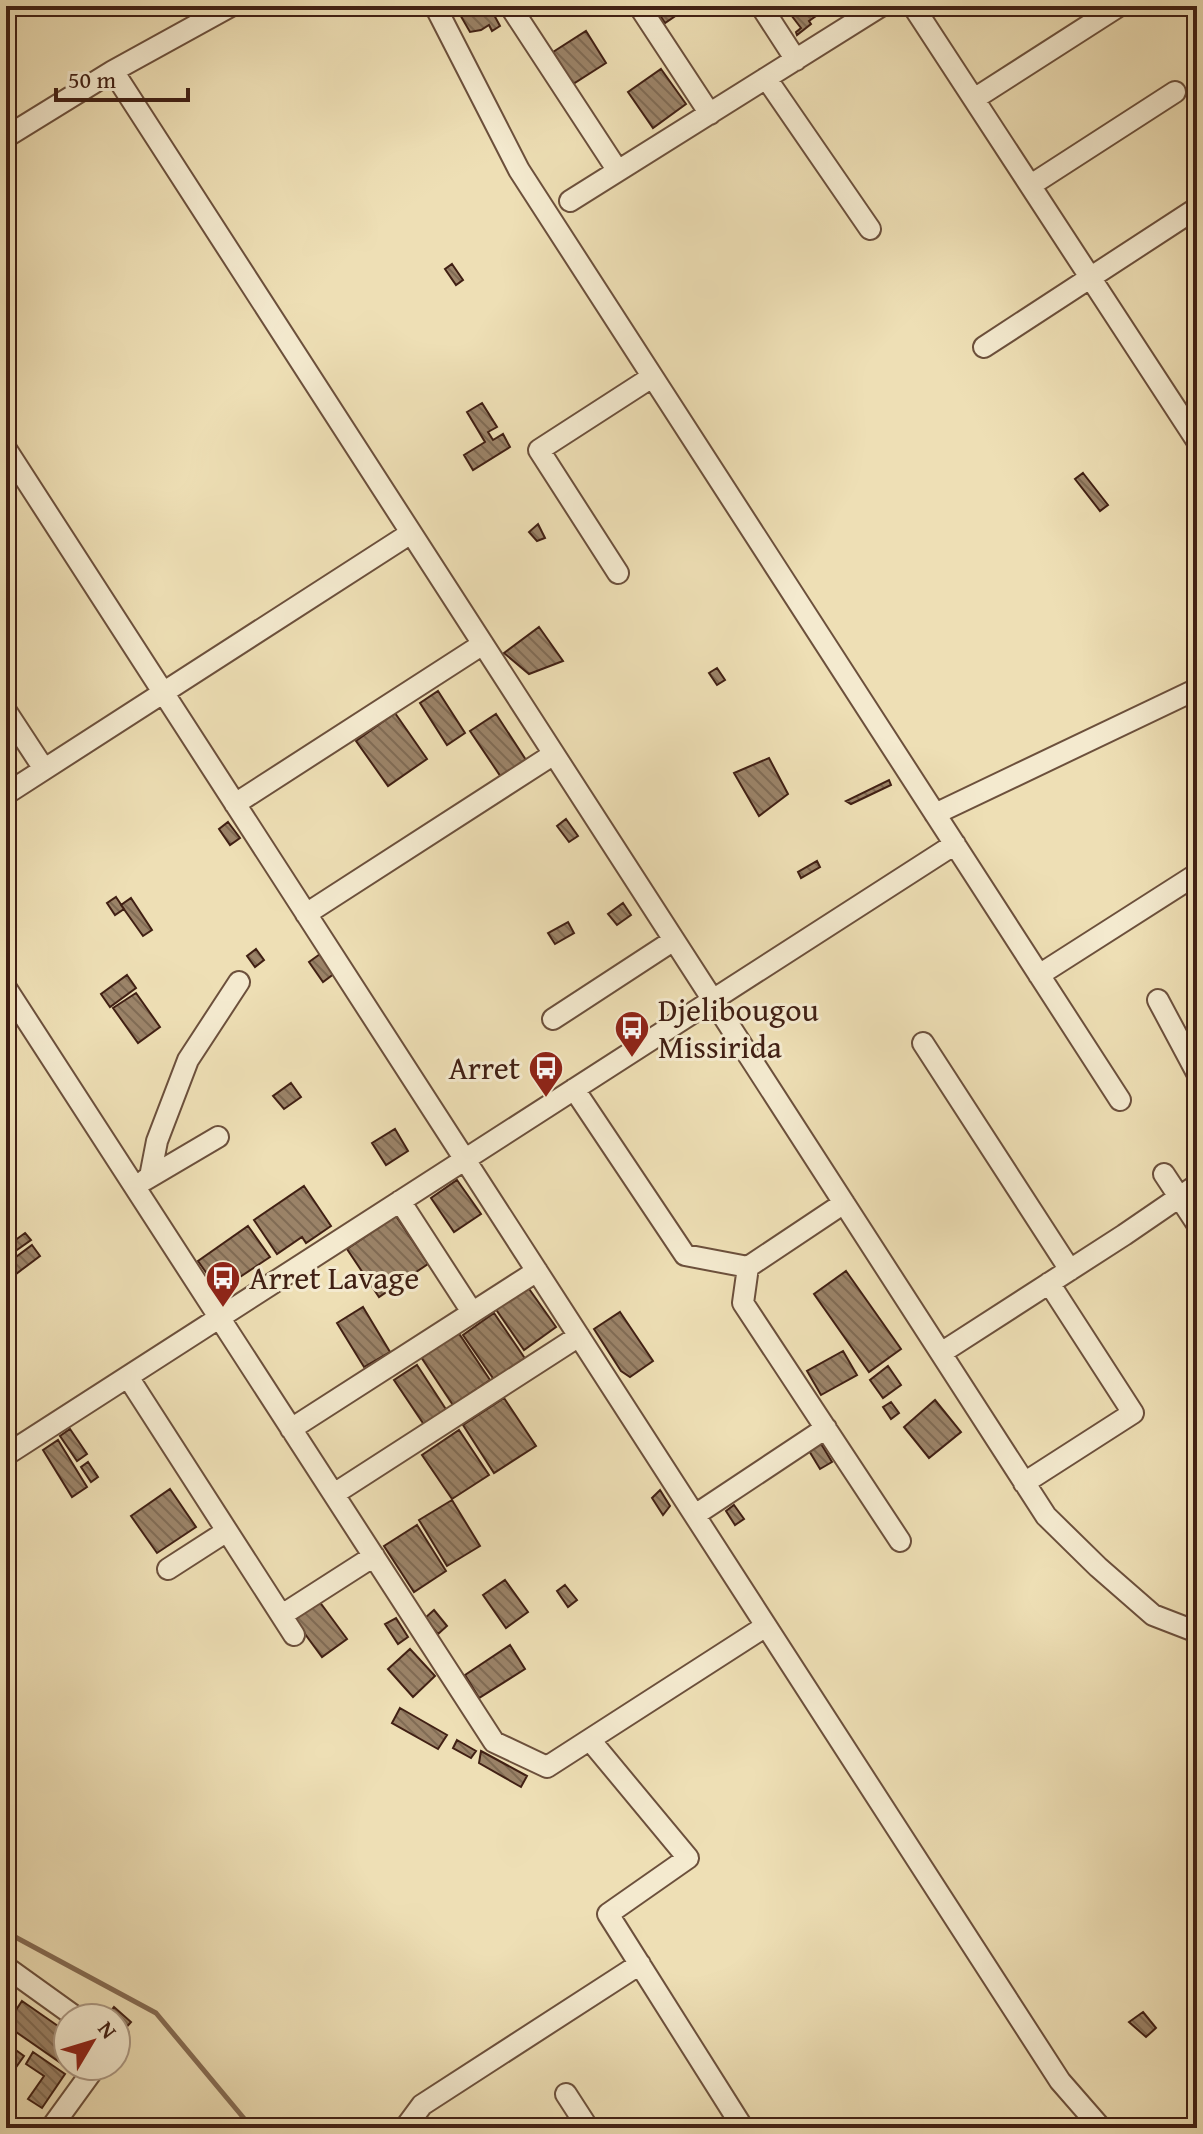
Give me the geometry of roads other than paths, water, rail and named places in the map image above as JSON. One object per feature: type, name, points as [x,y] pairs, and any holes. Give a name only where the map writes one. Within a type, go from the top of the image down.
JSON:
[{"type":"street","points":[[6,137],[113,71],[231,6]]},
{"type":"street","points":[[435,6],[519,170],[1120,1100]]},
{"type":"street","points":[[510,6],[618,171]]},
{"type":"street","points":[[639,6],[710,114]]},
{"type":"street","points":[[761,6],[796,60]]},
{"type":"street","points":[[570,201],[881,6]]},
{"type":"street","points":[[913,6],[1197,441]]},
{"type":"street","points":[[974,99],[1119,6]]},
{"type":"street","points":[[113,71],[1046,1516],[1153,1615],[1197,1632]]},
{"type":"street","points":[[766,78],[870,229]]},
{"type":"street","points":[[1031,185],[1175,92]]},
{"type":"street","points":[[984,347],[1197,208]]},
{"type":"street","points":[[618,573],[539,450],[652,377]]},
{"type":"street","points":[[6,449],[1060,2081],[1101,2128]]},
{"type":"street","points":[[6,794],[411,533]]},
{"type":"street","points":[[235,804],[483,644]]},
{"type":"street","points":[[935,814],[1197,689]]},
{"type":"street","points":[[6,711],[44,769]]},
{"type":"street","points":[[306,914],[554,754]]},
{"type":"street","points":[[6,1455],[955,844]]},
{"type":"street","points":[[1039,975],[1197,874]]},
{"type":"street","points":[[553,1019],[674,940]]},
{"type":"street","points":[[142,1182],[188,1060],[239,982]]},
{"type":"street","points":[[6,988],[142,1182],[219,1318],[494,1742],[547,1767],[766,1626]]},
{"type":"street","points":[[1158,1000],[1197,1073]]},
{"type":"street","points":[[923,1043],[1070,1270]]},
{"type":"street","points":[[574,1089],[685,1255],[748,1267],[844,1203]]},
{"type":"street","points":[[142,1182],[218,1137]]},
{"type":"street","points":[[1164,1174],[1197,1224]]},
{"type":"street","points":[[941,1353],[1197,1185]]},
{"type":"street","points":[[400,1201],[472,1312]]},
{"type":"street","points":[[748,1267],[743,1303],[900,1541]]},
{"type":"street","points":[[291,1429],[537,1271]]},
{"type":"street","points":[[1024,1483],[1133,1413],[1049,1283]]},
{"type":"street","points":[[334,1494],[579,1336]]},
{"type":"street","points":[[128,1377],[294,1635]]},
{"type":"street","points":[[695,1515],[826,1428]]},
{"type":"street","points":[[168,1569],[227,1531]]},
{"type":"street","points":[[282,1615],[374,1556]]},
{"type":"street","points":[[590,1740],[688,1858],[608,1914],[743,2128]]},
{"type":"street","points":[[8,1962],[57,2002]]},
{"type":"street","points":[[405,2128],[422,2105],[640,1964]]},
{"type":"street","points":[[51,2128],[84,2082]]},
{"type":"street","points":[[566,2094],[588,2128]]},
{"type":"waterway","points":[[6,1932],[156,2013],[252,2128]]},
{"type":"place","name":"Djelibougou Missirida","points":[[632,1059]]},
{"type":"place","name":"Arret","points":[[546,1099]]},
{"type":"place","name":"Arret Lavage","points":[[223,1309]]}]
